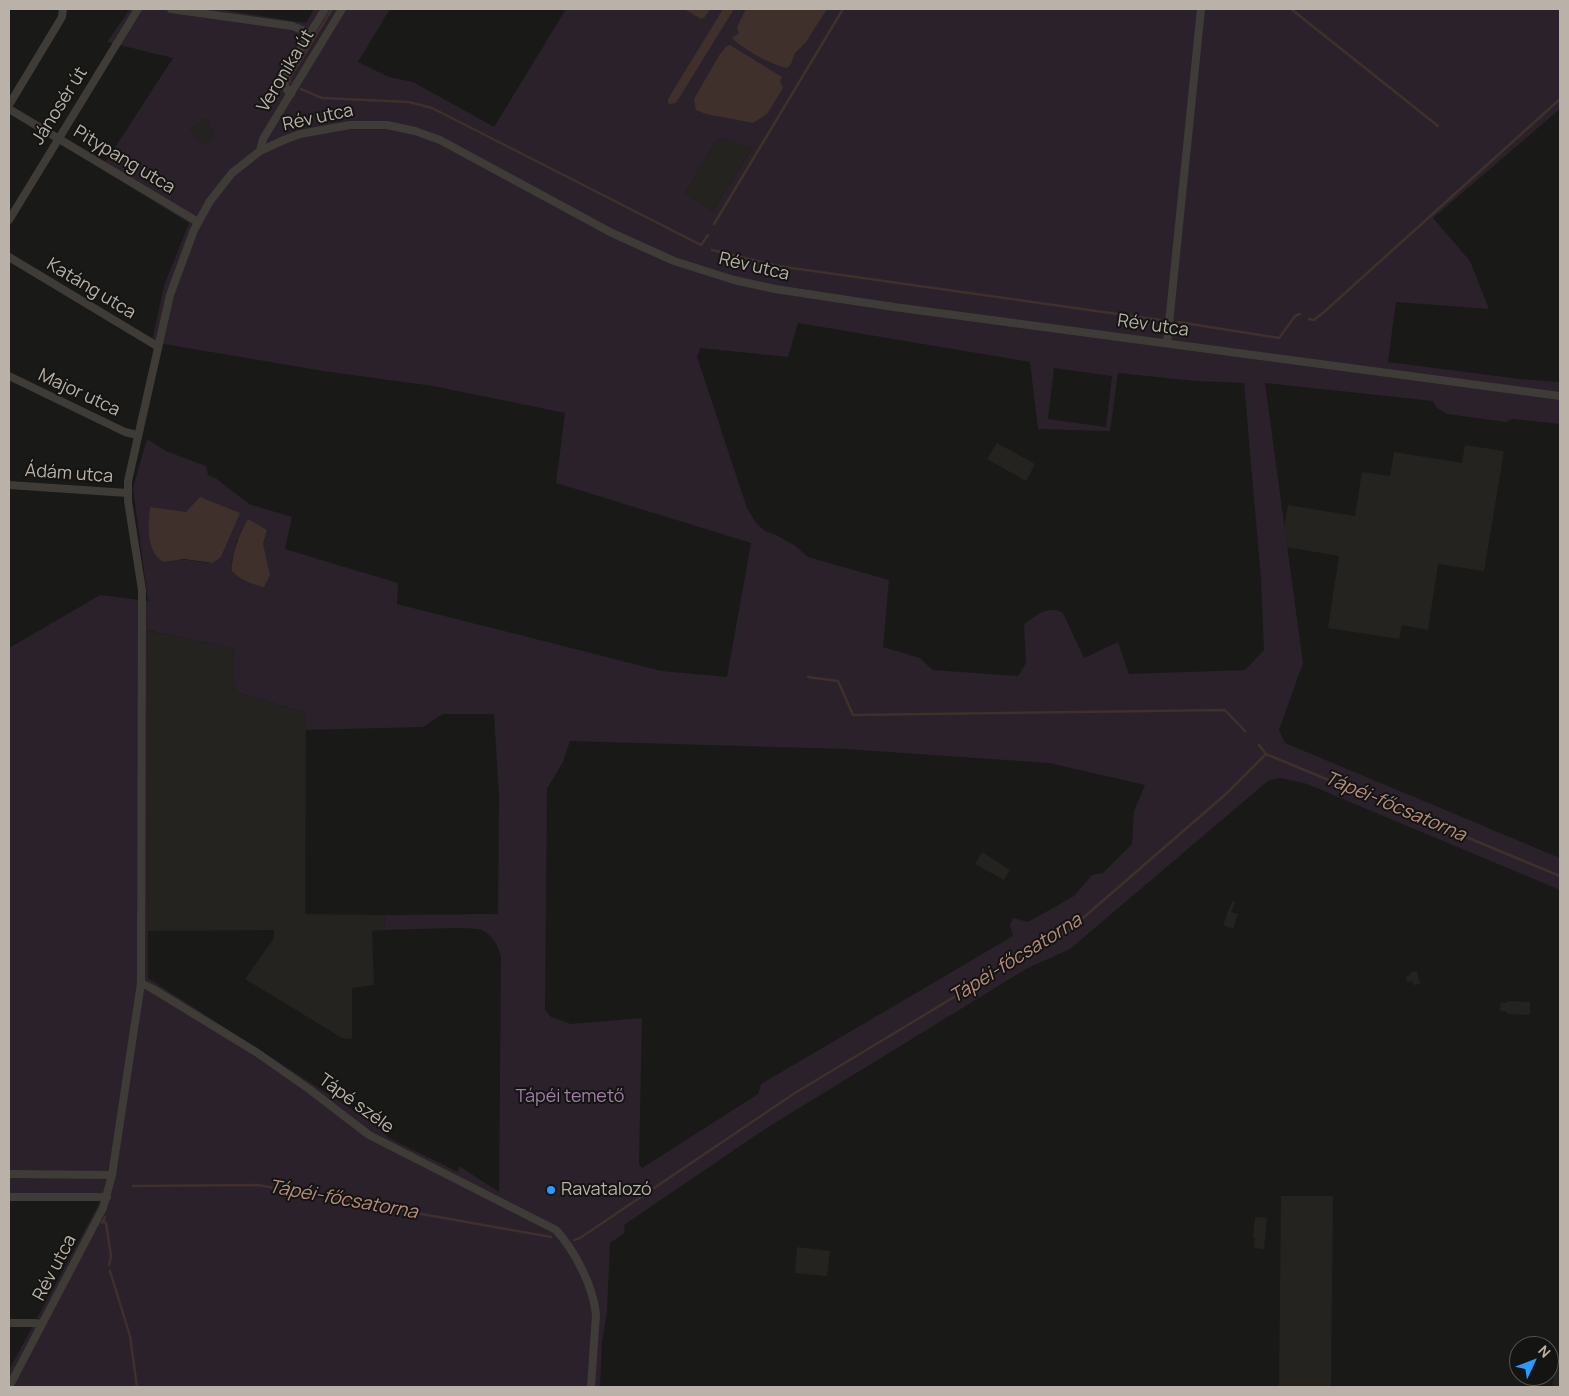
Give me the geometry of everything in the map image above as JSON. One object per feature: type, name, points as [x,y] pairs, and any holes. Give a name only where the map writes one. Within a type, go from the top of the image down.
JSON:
[{"type":"street","points":[[9,105],[62,17],[63,9]]},
{"type":"street","name":"Jánosér út","points":[[9,220],[138,9]]},
{"type":"street","points":[[171,9],[292,26],[310,32]]},
{"type":"street","points":[[291,94],[284,83],[284,76],[325,9]]},
{"type":"street","name":"Veronika út","points":[[260,151],[263,139],[342,9]]},
{"type":"street","points":[[1166,343],[1201,9]]},
{"type":"street","name":"Pitypang utca","points":[[9,109],[198,222]]},
{"type":"street","name":"Rév utca","points":[[9,1387],[107,1197],[115,1159],[141,983],[142,590],[128,493],[130,469],[157,346],[175,278],[198,222],[210,201],[240,165],[260,151],[300,134],[350,125],[387,125],[415,131],[440,140],[612,233],[690,266],[734,280],[775,289],[894,307],[1560,396]]},
{"type":"street","name":"Katáng utca","points":[[9,257],[157,346]]},
{"type":"street","name":"Major utca","points":[[9,376],[126,432],[137,435]]},
{"type":"street","name":"Ádám utca","points":[[9,485],[128,493]]},
{"type":"street","name":"Tápé széle","points":[[141,983],[256,1052],[309,1089],[369,1135],[548,1225],[561,1236],[587,1280],[595,1305],[591,1387]]},
{"type":"street","points":[[9,1174],[112,1175]]},
{"type":"street","points":[[9,1197],[107,1197]]},
{"type":"street","points":[[9,1323],[42,1324]]},
{"type":"shaded area","points":[[684,9],[710,9],[705,17],[701,19]]},
{"type":"shaded area","points":[[723,9],[734,9],[676,103],[668,103],[668,99]]},
{"type":"shaded area","points":[[746,9],[827,9],[806,42],[795,53],[791,64],[787,68],[758,56],[732,38],[739,33],[737,27]]},
{"type":"shaded area","points":[[730,45],[782,77],[780,81],[783,88],[767,114],[753,123],[706,114],[696,110],[694,99],[720,54]]},
{"type":"shaded area","points":[[206,118],[217,136],[201,146],[190,128]]},
{"type":"shaded area","points":[[718,138],[752,148],[713,211],[685,193]]},
{"type":"shaded area","points":[[997,443],[1035,464],[1026,481],[987,459]]},
{"type":"shaded area","points":[[1465,445],[1504,451],[1484,571],[1438,564],[1428,630],[1402,625],[1399,639],[1328,628],[1339,556],[1281,546],[1288,505],[1355,516],[1362,472],[1390,476],[1394,452],[1462,463]]},
{"type":"shaded area","points":[[200,497],[240,513],[221,557],[213,563],[184,559],[163,562],[157,557],[149,538],[150,507],[186,512]]},
{"type":"shaded area","points":[[248,519],[267,530],[263,544],[270,575],[264,587],[239,577],[232,571],[239,537]]},
{"type":"shaded area","points":[[146,630],[236,649],[233,674],[236,692],[306,713],[305,914],[385,915],[384,930],[372,931],[374,985],[352,988],[352,1039],[342,1038],[245,979],[274,938],[274,930],[148,931]]},
{"type":"shaded area","points":[[982,852],[1010,870],[1004,880],[975,864]]},
{"type":"shaded area","points":[[1232,901],[1235,902],[1231,912],[1238,914],[1233,929],[1223,925]]},
{"type":"shaded area","points":[[1417,971],[1420,984],[1413,985],[1412,981],[1407,982],[1406,977],[1410,973]]},
{"type":"shaded area","points":[[1507,1001],[1530,1002],[1530,1015],[1507,1014],[1507,1012],[1500,1011],[1501,1003],[1507,1003]]},
{"type":"shaded area","points":[[1281,1196],[1333,1196],[1331,1387],[1279,1387]]},
{"type":"shaded area","points":[[1255,1217],[1267,1218],[1264,1249],[1254,1248]]},
{"type":"shaded area","points":[[797,1247],[830,1251],[827,1276],[795,1273]]},
{"type":"shaded area","points":[[1560,1369],[1560,1387],[1553,1387],[1559,1386]]},
{"type":"green space","name":"Tápéi temető","points":[[130,9],[217,9],[306,23],[314,9],[390,9],[358,62],[389,77],[413,82],[494,127],[566,9],[1560,9],[1560,109],[1433,218],[1470,261],[1489,309],[1396,302],[1388,362],[1520,379],[1560,382],[1560,424],[1512,419],[1506,422],[1447,414],[1437,408],[1433,401],[1265,383],[1303,663],[1279,730],[1285,743],[1560,858],[1560,890],[1307,784],[1281,778],[1269,780],[1070,949],[1026,969],[765,1129],[624,1225],[625,1233],[610,1243],[607,1312],[602,1342],[600,1387],[9,1387],[9,1370],[101,1200],[9,1200],[9,648],[100,595],[148,601],[133,488],[147,439],[166,451],[206,466],[208,475],[217,479],[249,504],[292,517],[285,549],[398,583],[397,604],[662,671],[727,677],[751,543],[556,483],[565,413],[433,386],[323,371],[164,344],[152,340],[164,286],[189,223],[101,169],[173,58],[107,42]],"holes":[[[206,118],[216,136],[201,145],[190,128]],[[718,138],[752,148],[713,211],[685,193]],[[798,323],[1030,362],[1038,429],[1110,431],[1118,373],[1195,381],[1244,383],[1261,579],[1264,650],[1245,670],[1129,674],[1118,642],[1084,658],[1063,613],[1052,610],[1042,612],[1024,625],[1026,663],[1018,676],[933,670],[920,658],[883,647],[889,580],[808,557],[794,545],[765,531],[756,523],[747,508],[697,357],[700,348],[788,357]],[[1054,368],[1112,376],[1106,427],[1048,419]],[[239,513],[221,557],[213,563],[174,560]],[[267,530],[263,544],[231,564],[237,540]],[[147,630],[235,649],[233,674],[236,692],[306,713],[305,730],[423,727],[443,714],[494,714],[499,796],[498,914],[385,915],[384,930],[476,929],[486,933],[497,945],[501,958],[499,1192],[459,1166],[458,1172],[389,1138],[373,1123],[148,978]],[[570,741],[845,749],[1049,763],[1145,785],[1134,811],[1132,844],[1103,873],[1092,875],[1074,896],[1028,922],[1013,918],[1010,925],[1013,936],[761,1084],[758,1094],[642,1168],[639,1164],[642,1018],[571,1024],[551,1017],[545,1010],[547,789],[563,762]]]},
{"type":"waterway","points":[[290,82],[289,79],[332,9]]},
{"type":"waterway","points":[[714,224],[843,9]]},
{"type":"waterway","points":[[1291,9],[1438,126]]},
{"type":"waterway","points":[[301,89],[322,98],[409,102],[432,108],[701,245],[708,235]]},
{"type":"waterway","points":[[1309,319],[1314,320],[1324,312],[1560,99]]},
{"type":"waterway","points":[[712,250],[778,266],[1160,320]]},
{"type":"waterway","points":[[1178,322],[1279,338],[1295,316],[1300,314]]},
{"type":"waterway","points":[[808,677],[838,681],[853,715],[1225,710],[1245,731]]},
{"type":"waterway","name":"Tápéi-főcsatorna","points":[[1259,745],[1266,754],[1560,876]]},
{"type":"waterway","name":"Tápéi-főcsatorna","points":[[574,1240],[580,1238],[795,1093],[1042,944],[1068,931],[1227,793],[1266,754]]},
{"type":"waterway","name":"Tápéi-főcsatorna","points":[[133,1186],[258,1185],[551,1237]]},
{"type":"waterway","points":[[102,1223],[105,1217]]},
{"type":"waterway","points":[[103,1221],[106,1223],[111,1256],[109,1265]]},
{"type":"waterway","points":[[110,1271],[130,1336],[137,1387]]},
{"type":"place","name":"Ravatalozó","points":[[551,1190]]}]
